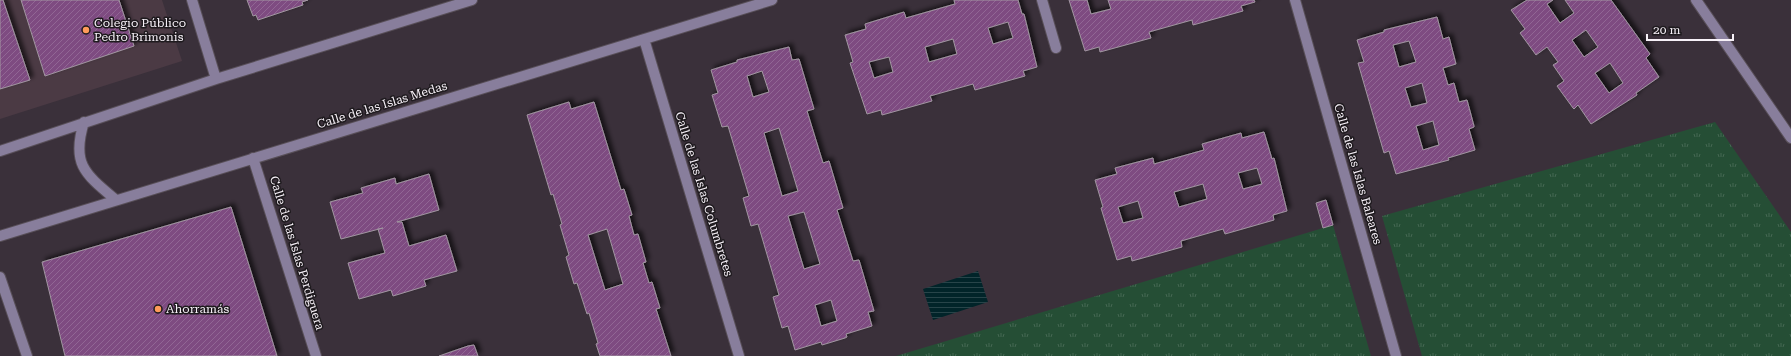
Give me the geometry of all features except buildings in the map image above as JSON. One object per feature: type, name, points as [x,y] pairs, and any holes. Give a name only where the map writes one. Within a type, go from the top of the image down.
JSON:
[{"type":"street","points":[[192,0],[216,79]]},
{"type":"street","points":[[0,151],[216,79],[472,0]]},
{"type":"street","name":"Calle de las Islas Medas","points":[[0,236],[772,0]]},
{"type":"street","points":[[1042,0],[1056,48]]},
{"type":"street","name":"Calle de las Islas Baleares","points":[[1295,0],[1396,356]]},
{"type":"street","points":[[1696,0],[1791,138]]},
{"type":"street","name":"Calle de las Islas Columbretes","points":[[644,39],[739,356]]},
{"type":"street","points":[[84,122],[79,139],[80,160],[91,178],[116,200]]},
{"type":"street","name":"Calle de las Islas Perdiguera","points":[[253,158],[316,356]]},
{"type":"street","points":[[0,277],[27,356]]},
{"type":"shaded area","name":"Colegio Público Pedro Brimonis","points":[[0,0],[162,0],[182,61],[0,119]]},
{"type":"green space","points":[[1715,122],[1791,232],[1791,356],[1422,356],[1382,216]]},
{"type":"green space","points":[[1333,225],[1371,356],[896,356]]},
{"type":"water","points":[[978,271],[988,302],[933,320],[923,289]]},
{"type":"place","name":"Colegio Público Pedro Brimonis","points":[[86,30]]},
{"type":"place","name":"Ahorramás","points":[[158,309]]}]
